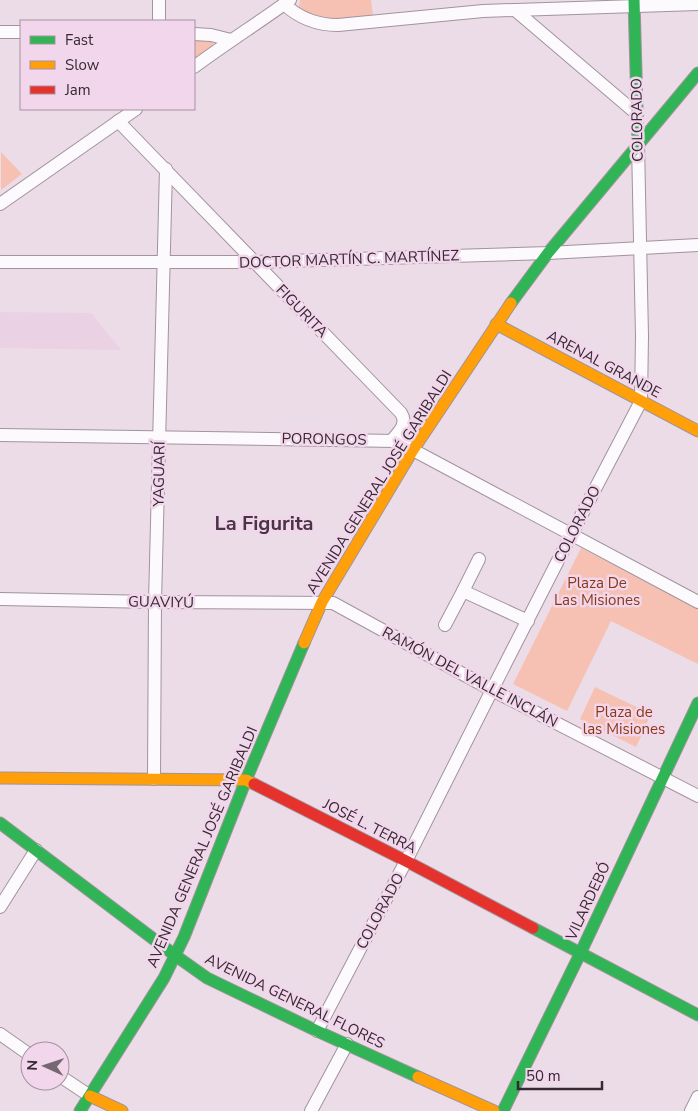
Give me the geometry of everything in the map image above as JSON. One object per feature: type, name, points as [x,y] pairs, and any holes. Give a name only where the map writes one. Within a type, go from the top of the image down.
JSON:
[{"type":"street","points":[[159,0],[159,20]]},
{"type":"street","points":[[195,67],[287,2],[292,12],[326,25],[338,25],[482,5],[515,10],[634,3],[698,4]]},
{"type":"street","name":"COLORADO","points":[[317,1031],[406,862],[571,535],[641,401],[642,336],[634,3]]},
{"type":"street","points":[[515,10],[637,114]]},
{"type":"street","points":[[0,32],[20,32]]},
{"type":"street","points":[[195,34],[211,35],[231,40]]},
{"type":"street","name":"AVENIDA GENERAL JOSÉ GARIBALDI","points":[[80,1111],[176,956],[246,780],[322,602],[413,450],[496,324],[548,253],[698,73]]},
{"type":"street","points":[[0,204],[134,110]]},
{"type":"street","name":"FIGURITA","points":[[118,121],[166,168],[254,262],[401,413],[404,422],[392,440]]},
{"type":"street","name":"YAGUARÍ","points":[[154,779],[155,602],[166,168]]},
{"type":"street","name":"DOCTOR MARTÍN C. MARTÍNEZ","points":[[0,262],[254,262],[548,253],[698,245]]},
{"type":"street","name":"ARENAL GRANDE","points":[[496,324],[698,431]]},
{"type":"street","name":"PORONGOS","points":[[0,435],[398,441],[698,602]]},
{"type":"street","points":[[445,625],[479,559]]},
{"type":"street","points":[[463,591],[528,621]]},
{"type":"street","name":"GUAVIYÚ","points":[[0,599],[155,602],[322,602]]},
{"type":"street","name":"RAMÓN DEL VALLE INCLÁN","points":[[322,602],[333,603],[492,690],[698,796]]},
{"type":"street","name":"VILARDEBÓ","points":[[504,1111],[698,703]]},
{"type":"street","name":"JOSÉ L. TERRA","points":[[0,778],[246,780],[698,1015]]},
{"type":"street","name":"AVENIDA GENERAL FLORES","points":[[0,823],[207,978],[317,1031],[494,1111]]},
{"type":"street","points":[[0,906],[36,850]]},
{"type":"street","points":[[0,1034],[20,1048]]},
{"type":"street","points":[[311,1111],[347,1044]]},
{"type":"street","points":[[70,1083],[90,1096],[122,1111]]},
{"type":"street","points":[[691,1111],[698,1097]]},
{"type":"shaded area","points":[[0,312],[91,313],[121,350],[0,348]]},
{"type":"green space","points":[[300,0],[371,0],[373,16],[336,18],[319,16],[301,9],[299,7]]},
{"type":"green space","points":[[195,40],[211,40],[213,43],[212,48],[195,60]]},
{"type":"green space","points":[[1,152],[22,174],[1,190]]},
{"type":"green space","name":"Plaza De Las Misiones","points":[[581,548],[698,608],[698,664],[611,621],[567,711],[513,684]]},
{"type":"green space","name":"Plaza de las Misiones","points":[[595,687],[651,714],[636,747],[580,719]]},
{"type":"traffic: fast","points":[[634,0],[638,144]]},
{"type":"traffic: fast","points":[[511,303],[548,253],[698,73]]},
{"type":"traffic: fast","points":[[80,1111],[164,978],[184,937],[246,780],[304,643]]},
{"type":"traffic: fast","points":[[503,1111],[580,954],[698,703]]},
{"type":"traffic: fast","points":[[0,823],[207,978],[418,1077]]},
{"type":"traffic: fast","points":[[533,928],[698,1015]]},
{"type":"traffic: slow","points":[[304,643],[322,602],[413,450],[511,303]]},
{"type":"traffic: slow","points":[[496,324],[698,431]]},
{"type":"traffic: slow","points":[[0,778],[246,780],[254,784]]},
{"type":"traffic: slow","points":[[418,1077],[494,1111]]},
{"type":"traffic: slow","points":[[90,1096],[122,1111]]},
{"type":"traffic: jam","points":[[254,784],[533,928]]},
{"type":"district","name":"La Figurita","points":[[264,523]]}]
